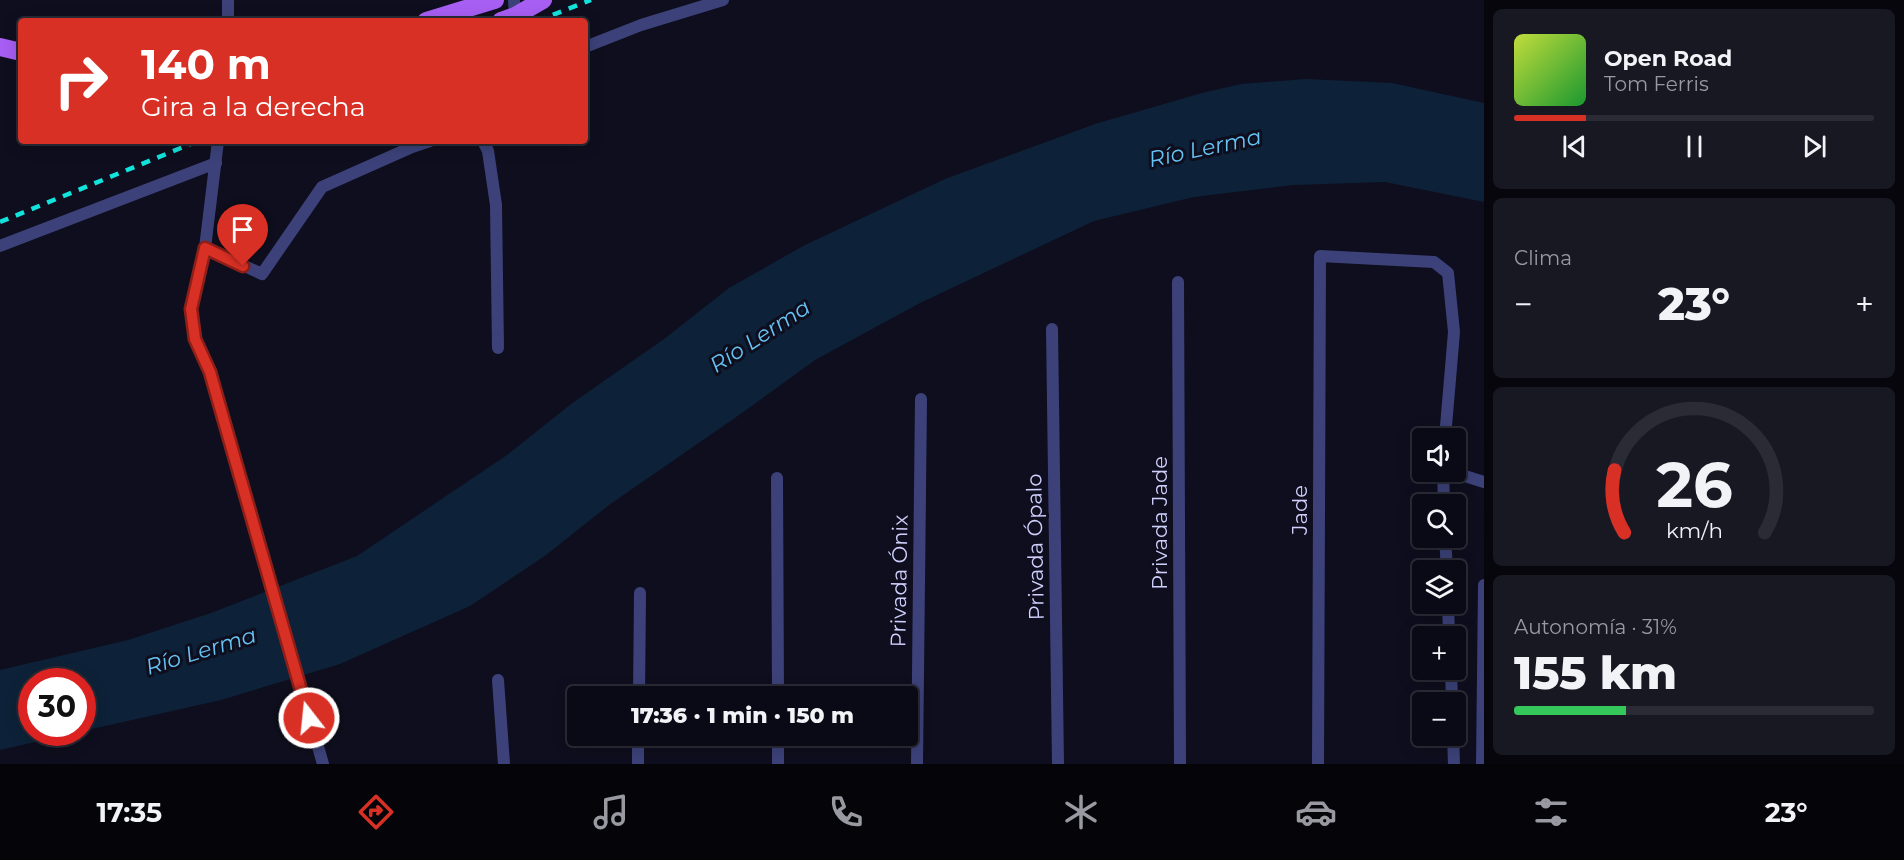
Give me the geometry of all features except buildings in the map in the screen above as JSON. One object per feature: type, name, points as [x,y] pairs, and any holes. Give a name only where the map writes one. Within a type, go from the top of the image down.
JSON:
[{"type":"main road","points":[[436,18],[495,0]]},
{"type":"main road","points":[[510,12],[543,0]]},
{"type":"main road","points":[[0,47],[18,51]]},
{"type":"street","points":[[228,0],[228,18]]},
{"type":"street","points":[[588,46],[640,25],[723,0]]},
{"type":"street","points":[[218,144],[205,248],[191,309],[195,339],[210,372],[322,764]]},
{"type":"street","points":[[205,248],[262,274],[322,187],[421,144]]},
{"type":"street","points":[[484,144],[488,151],[496,205],[498,348]]},
{"type":"street","points":[[0,246],[216,163]]},
{"type":"street","name":"Jade","points":[[1318,764],[1320,256],[1434,262],[1448,273],[1454,332],[1446,428]]},
{"type":"street","name":"Privada Jade","points":[[1178,282],[1180,764]]},
{"type":"street","name":"Privada Ópalo","points":[[1052,330],[1058,764]]},
{"type":"street","name":"Privada Ónix","points":[[917,764],[921,399]]},
{"type":"street","points":[[1466,476],[1484,482]]},
{"type":"street","points":[[777,478],[778,686]]},
{"type":"street","points":[[1482,764],[1484,585]]},
{"type":"street","points":[[639,686],[640,593]]},
{"type":"street","points":[[498,680],[504,764]]},
{"type":"street","points":[[638,746],[638,764]]},
{"type":"street","points":[[778,746],[778,764]]},
{"type":"street","points":[[1453,746],[1454,764]]},
{"type":"water","name":"Río Lerma","points":[[1306,79],[1392,83],[1484,103],[1484,202],[1385,182],[1293,185],[1194,197],[1094,221],[920,303],[815,360],[609,505],[546,555],[470,606],[340,664],[221,700],[96,728],[96,668],[18,668],[18,746],[0,750],[0,670],[128,640],[211,613],[357,556],[507,455],[571,404],[664,339],[729,288],[805,245],[945,179],[1095,124],[1241,84]]},
{"type":"railway","points":[[545,18],[591,0]]},
{"type":"railway","points":[[0,222],[191,144]]},
{"type":"route","points":[[243,266],[205,248],[191,309],[195,339],[210,372],[309,718]]}]
